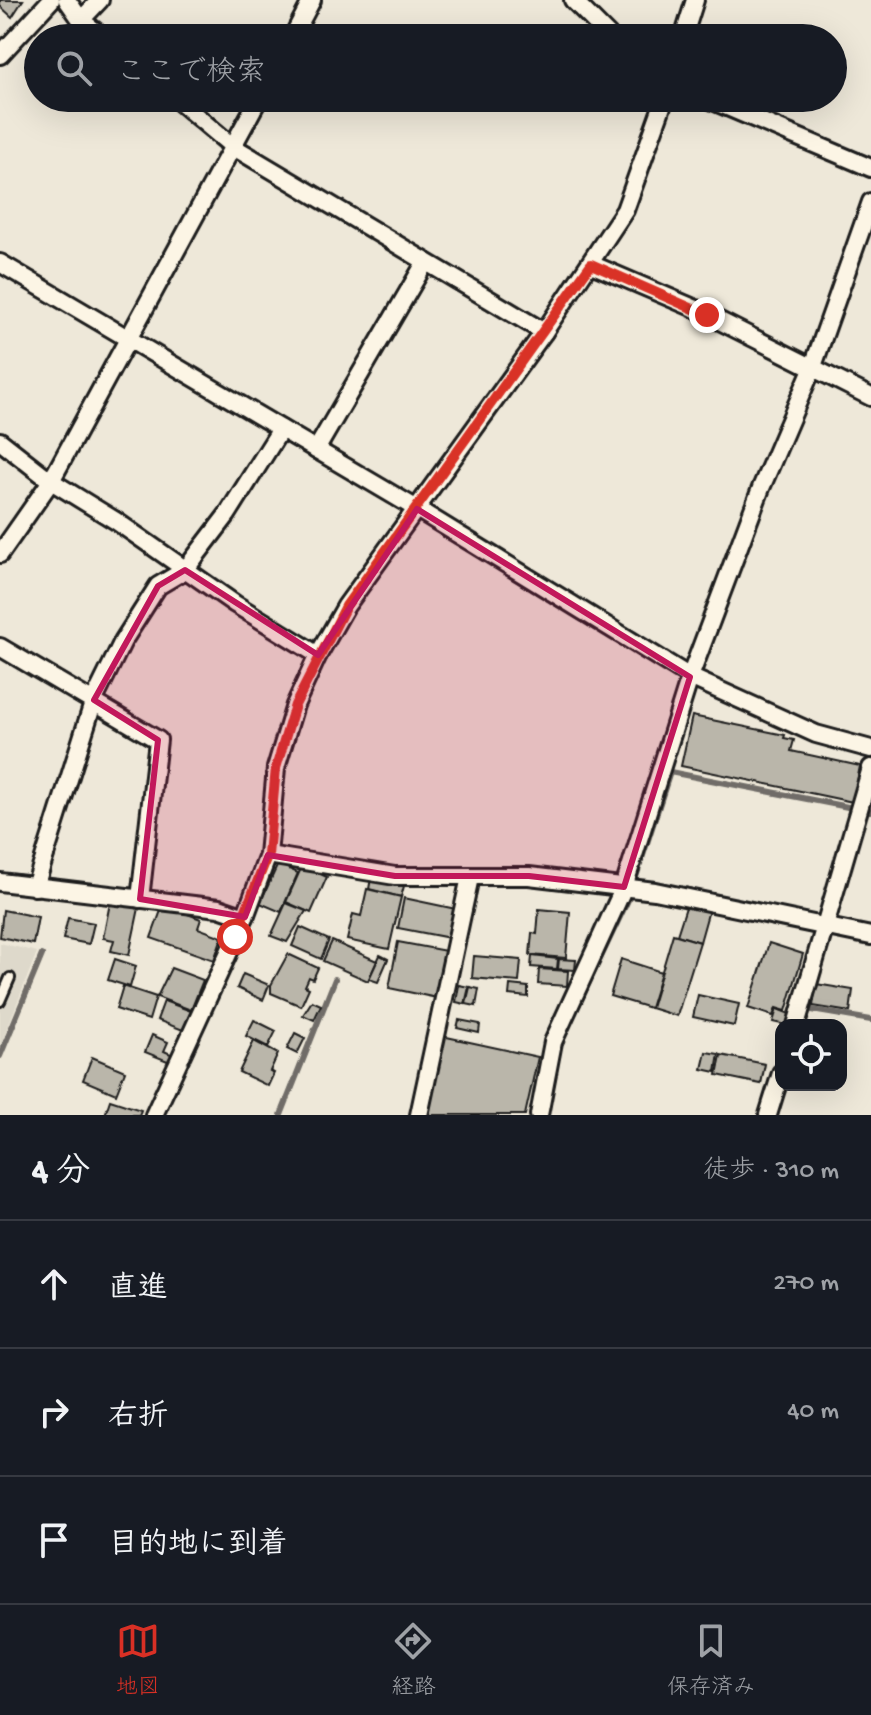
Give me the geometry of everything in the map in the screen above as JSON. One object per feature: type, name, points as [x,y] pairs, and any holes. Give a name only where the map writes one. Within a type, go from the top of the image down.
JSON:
[{"type":"street","points":[[29,24],[51,0]]},
{"type":"street","points":[[67,0],[86,24]]},
{"type":"street","points":[[81,20],[100,0]]},
{"type":"street","points":[[299,24],[312,0]]},
{"type":"street","points":[[573,0],[597,24]]},
{"type":"street","points":[[687,24],[695,0]]},
{"type":"street","points":[[0,55],[24,29]]},
{"type":"street","points":[[192,112],[232,146],[544,332]]},
{"type":"street","points":[[0,554],[51,481],[251,112]]},
{"type":"street","points":[[154,1115],[245,917],[268,855],[276,768],[295,705],[318,655],[346,606],[591,264],[625,210],[660,112]]},
{"type":"street","points":[[739,112],[871,168]]},
{"type":"street","points":[[539,1115],[553,1042],[624,887],[690,677],[761,488],[812,369],[871,202]]},
{"type":"street","points":[[0,263],[417,509],[690,677],[816,734],[871,749]]},
{"type":"street","points":[[316,450],[425,263]]},
{"type":"street","points":[[591,264],[694,308],[871,397]]},
{"type":"street","points":[[35,887],[94,700],[123,641],[158,586],[185,570],[227,515],[281,429]]},
{"type":"street","points":[[0,441],[51,481],[318,655]]},
{"type":"street","points":[[0,647],[158,740],[140,899]]},
{"type":"street","points":[[798,1019],[828,927],[871,768]]},
{"type":"street","points":[[268,855],[395,876],[529,876],[624,887],[871,936]]},
{"type":"street","points":[[419,1115],[470,877]]},
{"type":"street","points":[[0,882],[219,908],[245,917]]},
{"type":"street","points":[[768,1115],[775,1091]]},
{"type":"lane","points":[[0,1001],[10,978]]},
{"type":"highlighted area","points":[[417,509],[690,677],[624,887],[529,876],[395,876],[268,855],[245,917],[140,899],[158,740],[94,700],[158,586],[185,570],[318,655]]},
{"type":"shaded area","points":[[0,943],[37,952],[0,1047]]},
{"type":"building","points":[[0,0],[23,0],[12,17],[0,6]]},
{"type":"building","points":[[692,716],[785,735],[784,738],[794,740],[791,751],[860,766],[853,802],[681,766]]},
{"type":"building","points":[[278,864],[298,873],[281,912],[260,903]]},
{"type":"building","points":[[302,866],[327,877],[311,913],[286,902]]},
{"type":"building","points":[[371,878],[404,886],[401,897],[369,889]]},
{"type":"building","points":[[367,889],[401,897],[389,949],[347,940],[353,914],[361,916]]},
{"type":"building","points":[[404,898],[456,909],[450,938],[398,928]]},
{"type":"building","points":[[110,903],[139,908],[129,955],[111,951],[114,940],[103,938]]},
{"type":"building","points":[[286,903],[306,911],[287,942],[271,936]]},
{"type":"building","points":[[687,904],[709,910],[700,942],[677,935]]},
{"type":"building","points":[[163,905],[201,919],[198,928],[222,937],[214,960],[151,938]]},
{"type":"building","points":[[539,909],[570,912],[566,958],[530,955],[532,933],[537,934]]},
{"type":"building","points":[[3,910],[38,917],[33,944],[0,937]]},
{"type":"building","points":[[68,918],[94,923],[89,944],[63,939]]},
{"type":"building","points":[[300,927],[329,940],[321,959],[292,946]]},
{"type":"building","points":[[673,934],[700,942],[677,1016],[651,1008]]},
{"type":"building","points":[[332,941],[377,961],[368,981],[323,961]]},
{"type":"building","points":[[398,942],[446,951],[437,998],[389,988]]},
{"type":"building","points":[[769,943],[803,954],[786,1011],[776,1008],[773,1016],[748,1008]]},
{"type":"building","points":[[288,954],[318,968],[313,979],[309,977],[305,986],[309,988],[301,1006],[271,993],[271,985]]},
{"type":"building","points":[[380,955],[388,959],[378,982],[369,979]]},
{"type":"building","points":[[474,956],[521,960],[519,982],[472,978]]},
{"type":"building","points":[[532,956],[558,959],[557,969],[531,967]]},
{"type":"building","points":[[115,959],[136,966],[130,987],[108,980]]},
{"type":"building","points":[[559,959],[576,960],[575,970],[558,969]]},
{"type":"building","points":[[621,959],[661,972],[650,1008],[610,996]]},
{"type":"building","points":[[171,968],[203,980],[191,1010],[157,997]]},
{"type":"building","points":[[539,969],[568,971],[567,986],[538,984]]},
{"type":"building","points":[[243,974],[269,985],[263,1000],[237,988]]},
{"type":"building","points":[[816,984],[853,990],[850,1012],[813,1006]]},
{"type":"building","points":[[459,985],[469,987],[465,1004],[456,1002]]},
{"type":"building","points":[[510,985],[528,987],[528,997],[509,995]]},
{"type":"building","points":[[123,986],[156,997],[149,1020],[116,1009]]},
{"type":"building","points":[[470,987],[479,989],[476,1006],[466,1004]]},
{"type":"building","points":[[698,995],[739,1004],[734,1026],[693,1017]]},
{"type":"building","points":[[164,1001],[191,1011],[183,1030],[157,1020]]},
{"type":"building","points":[[312,1001],[321,1005],[314,1020],[303,1015]]},
{"type":"building","points":[[777,1009],[790,1014],[788,1019],[775,1019],[773,1022]]},
{"type":"building","points":[[254,1020],[276,1031],[268,1047],[246,1036]]},
{"type":"building","points":[[459,1020],[480,1024],[479,1033],[457,1028]]},
{"type":"building","points":[[295,1033],[305,1038],[297,1054],[287,1049]]},
{"type":"building","points":[[152,1035],[168,1042],[164,1051],[173,1055],[170,1062],[145,1052]]},
{"type":"building","points":[[442,1036],[538,1057],[525,1115],[425,1115]]},
{"type":"building","points":[[254,1041],[278,1054],[270,1071],[274,1073],[268,1086],[239,1072]]},
{"type":"building","points":[[706,1052],[719,1054],[716,1072],[702,1069]]},
{"type":"building","points":[[721,1055],[765,1064],[761,1084],[717,1075]]},
{"type":"building","points":[[92,1057],[125,1071],[116,1094],[83,1080]]},
{"type":"building","points":[[110,1100],[141,1110],[139,1115],[105,1115]]},
{"type":"waterway","points":[[636,877],[670,772],[853,808]]},
{"type":"waterway","points":[[574,1014],[629,898]]},
{"type":"waterway","points":[[0,1056],[42,955]]},
{"type":"waterway","points":[[281,1115],[335,979]]},
{"type":"waterway","points":[[812,1010],[871,1020]]},
{"type":"route","points":[[235,937],[268,855],[276,768],[295,705],[318,655],[346,606],[591,264],[707,315]]}]
